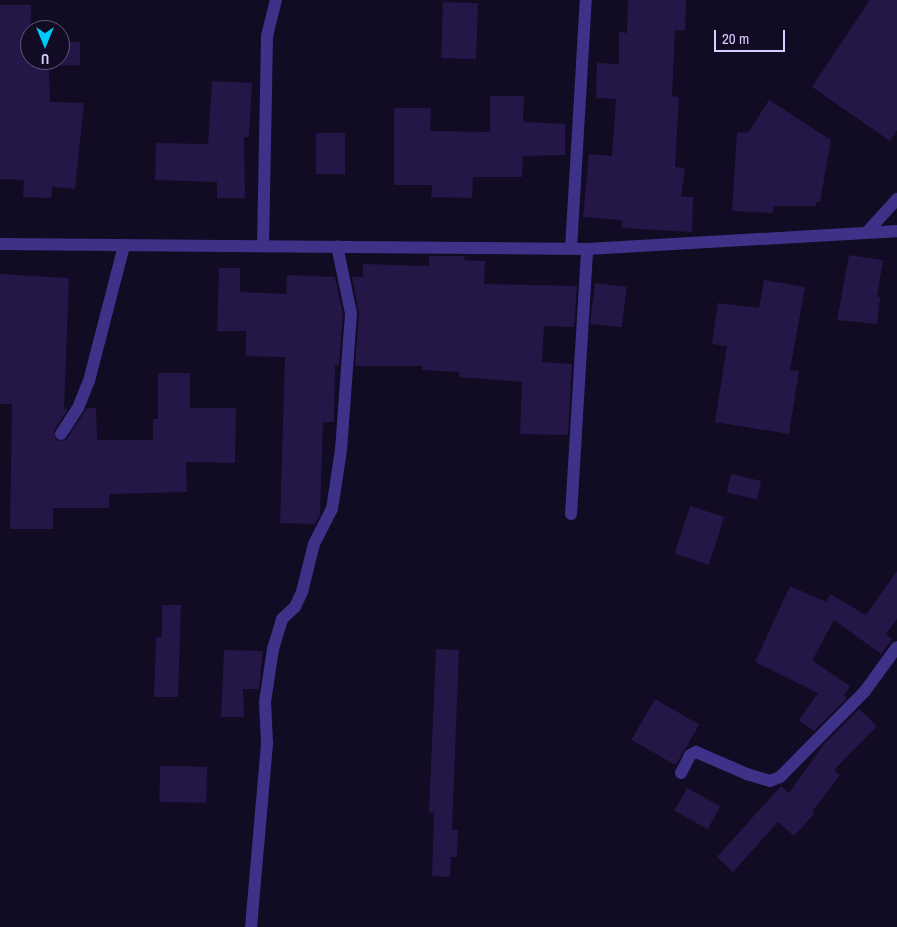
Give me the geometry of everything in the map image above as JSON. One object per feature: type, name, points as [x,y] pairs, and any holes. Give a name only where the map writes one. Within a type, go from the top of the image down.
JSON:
[{"type":"street","points":[[263,246],[266,36],[276,0]]},
{"type":"street","points":[[571,249],[586,0]]},
{"type":"street","points":[[867,232],[897,199]]},
{"type":"street","points":[[0,244],[588,249],[897,231]]},
{"type":"street","points":[[61,434],[78,408],[89,381],[124,246]]},
{"type":"street","points":[[251,927],[267,743],[265,702],[273,649],[282,619],[295,607],[302,592],[314,544],[332,509],[342,450],[350,313],[337,246]]},
{"type":"street","points":[[571,514],[588,249]]},
{"type":"street","points":[[680,773],[690,755],[696,752],[747,774],[770,780],[780,777],[865,691],[897,647]]},
{"type":"building","points":[[628,0],[686,0],[685,30],[675,30],[672,96],[679,97],[675,167],[685,168],[681,197],[693,197],[692,232],[622,228],[622,220],[583,217],[589,154],[612,156],[616,99],[596,98],[597,63],[619,64],[619,32],[627,33]]},
{"type":"building","points":[[870,0],[897,0],[897,130],[890,141],[812,87]]},
{"type":"building","points":[[443,2],[478,3],[476,59],[441,58]]},
{"type":"building","points":[[0,5],[31,5],[31,20],[20,20],[20,70],[49,70],[50,102],[84,103],[75,189],[52,187],[51,198],[23,197],[24,180],[0,179]]},
{"type":"building","points":[[70,42],[80,42],[80,65],[70,65]]},
{"type":"building","points":[[212,81],[252,83],[249,137],[244,137],[245,198],[217,198],[217,182],[155,180],[156,143],[208,144]]},
{"type":"building","points":[[490,96],[524,96],[523,122],[565,124],[565,155],[523,156],[522,177],[473,177],[472,198],[431,197],[432,185],[394,185],[394,108],[431,108],[430,131],[490,132]]},
{"type":"building","points":[[769,100],[831,140],[820,202],[816,202],[816,206],[773,206],[773,213],[732,211],[737,132],[748,133]]},
{"type":"building","points":[[316,133],[345,133],[345,174],[316,174]]},
{"type":"building","points":[[849,255],[883,260],[877,297],[880,297],[877,324],[837,320]]},
{"type":"building","points":[[429,256],[465,256],[464,260],[485,261],[484,284],[577,286],[574,327],[544,326],[542,362],[572,364],[568,435],[520,434],[522,382],[459,377],[459,372],[422,370],[422,366],[355,366],[359,313],[352,277],[363,277],[363,264],[429,266]]},
{"type":"building","points":[[219,268],[240,268],[240,292],[286,294],[287,275],[335,277],[343,314],[339,365],[335,365],[334,422],[323,422],[320,514],[315,524],[280,523],[285,357],[246,356],[246,331],[217,331]]},
{"type":"building","points":[[0,274],[69,278],[64,409],[68,409],[54,430],[56,440],[65,441],[87,408],[96,408],[97,440],[153,440],[153,419],[158,419],[158,373],[190,373],[190,408],[236,408],[235,463],[186,462],[187,492],[109,494],[109,508],[53,508],[53,529],[10,529],[12,404],[0,404]]},
{"type":"building","points":[[764,280],[805,287],[790,370],[799,371],[789,434],[715,422],[727,346],[712,344],[718,303],[759,308]]},
{"type":"building","points":[[595,283],[627,287],[622,328],[590,324]]},
{"type":"building","points":[[731,474],[761,481],[757,499],[727,493]]},
{"type":"building","points":[[690,506],[724,517],[709,565],[675,554]]},
{"type":"building","points":[[897,571],[897,619],[886,634],[892,639],[881,654],[834,620],[814,657],[813,661],[850,686],[844,695],[847,698],[814,731],[799,720],[818,693],[755,662],[790,586],[826,602],[830,594],[866,615]]},
{"type":"building","points":[[162,605],[181,605],[178,697],[154,697],[156,637],[162,637]]},
{"type":"building","points":[[436,649],[459,650],[452,830],[458,830],[457,857],[451,857],[450,877],[432,876],[434,813],[429,812]]},
{"type":"building","points":[[224,650],[263,651],[259,689],[243,689],[244,717],[221,717]]},
{"type":"building","points":[[655,699],[699,724],[676,765],[632,740]]},
{"type":"building","points":[[859,709],[877,726],[834,770],[840,775],[812,812],[814,814],[794,836],[778,822],[733,872],[717,857],[781,786],[789,793],[824,744]]},
{"type":"building","points":[[160,766],[207,767],[206,803],[159,802]]},
{"type":"building","points":[[687,788],[720,806],[708,829],[674,811]]}]
